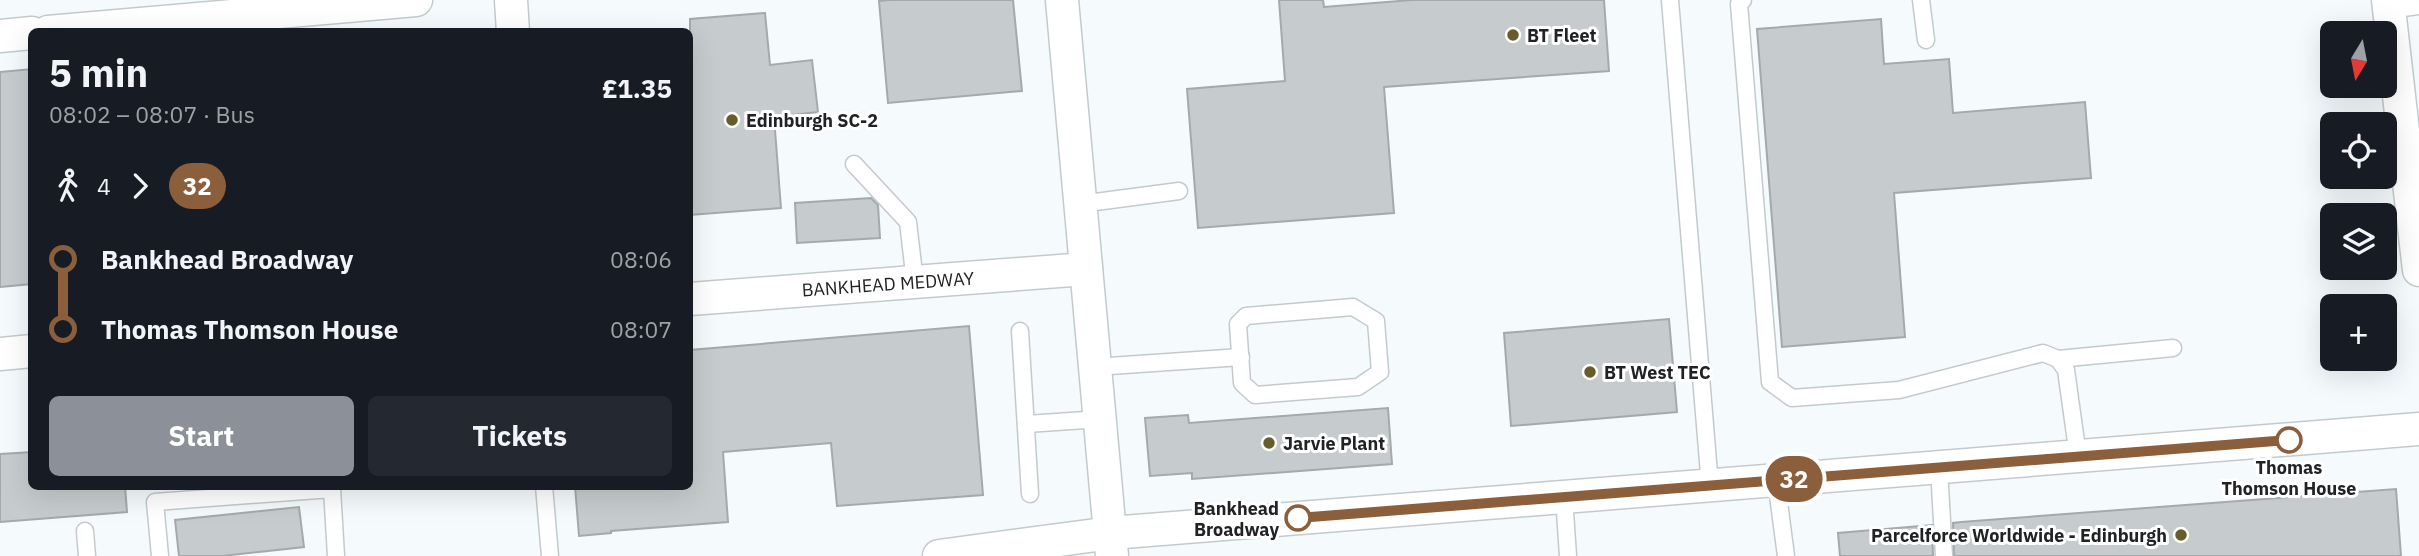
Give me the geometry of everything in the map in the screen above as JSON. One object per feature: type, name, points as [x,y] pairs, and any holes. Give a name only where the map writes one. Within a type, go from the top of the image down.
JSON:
[{"type":"street","points":[[132,28],[257,22],[416,0]]},
{"type":"street","points":[[511,0],[513,28]]},
{"type":"street","points":[[1062,0],[1111,545]]},
{"type":"street","points":[[2398,5],[2419,270]]},
{"type":"street","points":[[0,36],[28,33]]},
{"type":"street","name":"BANKHEAD MEDWAY","points":[[693,299],[1086,269]]},
{"type":"street","points":[[0,354],[28,351]]},
{"type":"street","points":[[939,556],[1111,545],[1564,497],[2419,429]]},
{"type":"lane","points":[[1670,0],[1710,485]]},
{"type":"lane","points":[[1743,0],[1739,4],[1770,382],[1792,398],[1899,390],[2043,353],[2058,359],[2173,348]]},
{"type":"lane","points":[[1921,0],[1926,40]]},
{"type":"lane","points":[[854,164],[908,222],[915,282]]},
{"type":"lane","points":[[1080,204],[1179,191]]},
{"type":"lane","points":[[1353,307],[1376,321],[1380,372],[1358,387],[1255,395],[1242,383],[1241,357],[1238,324],[1246,316],[1353,307]]},
{"type":"lane","points":[[1020,331],[1030,494]]},
{"type":"lane","points":[[1095,367],[1241,357]]},
{"type":"lane","points":[[2058,359],[2066,370],[2078,456]]},
{"type":"lane","points":[[1027,424],[1100,418]]},
{"type":"lane","points":[[1938,468],[1944,556]]},
{"type":"lane","points":[[1776,480],[1786,556]]},
{"type":"lane","points":[[160,556],[156,502],[318,490]]},
{"type":"lane","points":[[332,490],[336,556]]},
{"type":"lane","points":[[544,490],[550,556]]},
{"type":"lane","points":[[1564,497],[1568,556]]},
{"type":"lane","points":[[85,531],[86,556]]},
{"type":"building","points":[[1013,0],[1022,91],[888,103],[879,1]]},
{"type":"building","points":[[1279,0],[1323,0],[1324,7],[1412,0],[1604,0],[1609,71],[1384,87],[1394,213],[1198,228],[1187,89],[1285,81]]},
{"type":"building","name":"Edinburgh SC-2","points":[[765,13],[770,65],[812,60],[818,112],[774,117],[781,208],[693,215],[693,28],[690,28],[690,19]]},
{"type":"building","points":[[1881,19],[1884,64],[1949,59],[1953,113],[2085,102],[2091,178],[1894,193],[1905,337],[1782,347],[1757,29]]},
{"type":"building","points":[[28,69],[28,284],[0,287],[0,72]]},
{"type":"building","points":[[871,198],[878,205],[880,238],[797,243],[795,203]]},
{"type":"building","name":"BT West TEC","points":[[1669,319],[1677,412],[1511,426],[1504,333]]},
{"type":"building","points":[[969,326],[983,495],[837,506],[831,443],[723,452],[728,522],[579,536],[575,490],[693,490],[693,350]]},
{"type":"building","name":"Jarvie Plant","points":[[1388,408],[1392,464],[1192,479],[1192,473],[1150,476],[1145,418],[1188,415],[1189,423]]},
{"type":"building","points":[[28,452],[28,490],[125,490],[127,512],[0,522],[0,454]]},
{"type":"building","name":"Parcelforce Worldwide - Edinburgh","points":[[2396,489],[2401,556],[1954,556],[1953,523]]},
{"type":"building","points":[[299,507],[304,547],[222,556],[179,556],[175,520]]},
{"type":"building","points":[[1932,525],[1933,556],[1840,556],[1838,533]]},
{"type":"bus line","name":"32","points":[[1298,518],[2289,440]]},
{"type":"place","name":"BT Fleet","points":[[1513,35]]},
{"type":"place","name":"Edinburgh SC-2","points":[[732,120]]},
{"type":"place","name":"BT West TEC","points":[[1590,372]]},
{"type":"place","name":"Thomas Thomson House","points":[[2289,440]]},
{"type":"place","name":"Jarvie Plant","points":[[1269,443]]},
{"type":"place","name":"Bankhead Broadway","points":[[1298,518]]},
{"type":"place","name":"Parcelforce Worldwide - Edinburgh","points":[[2181,535]]}]
